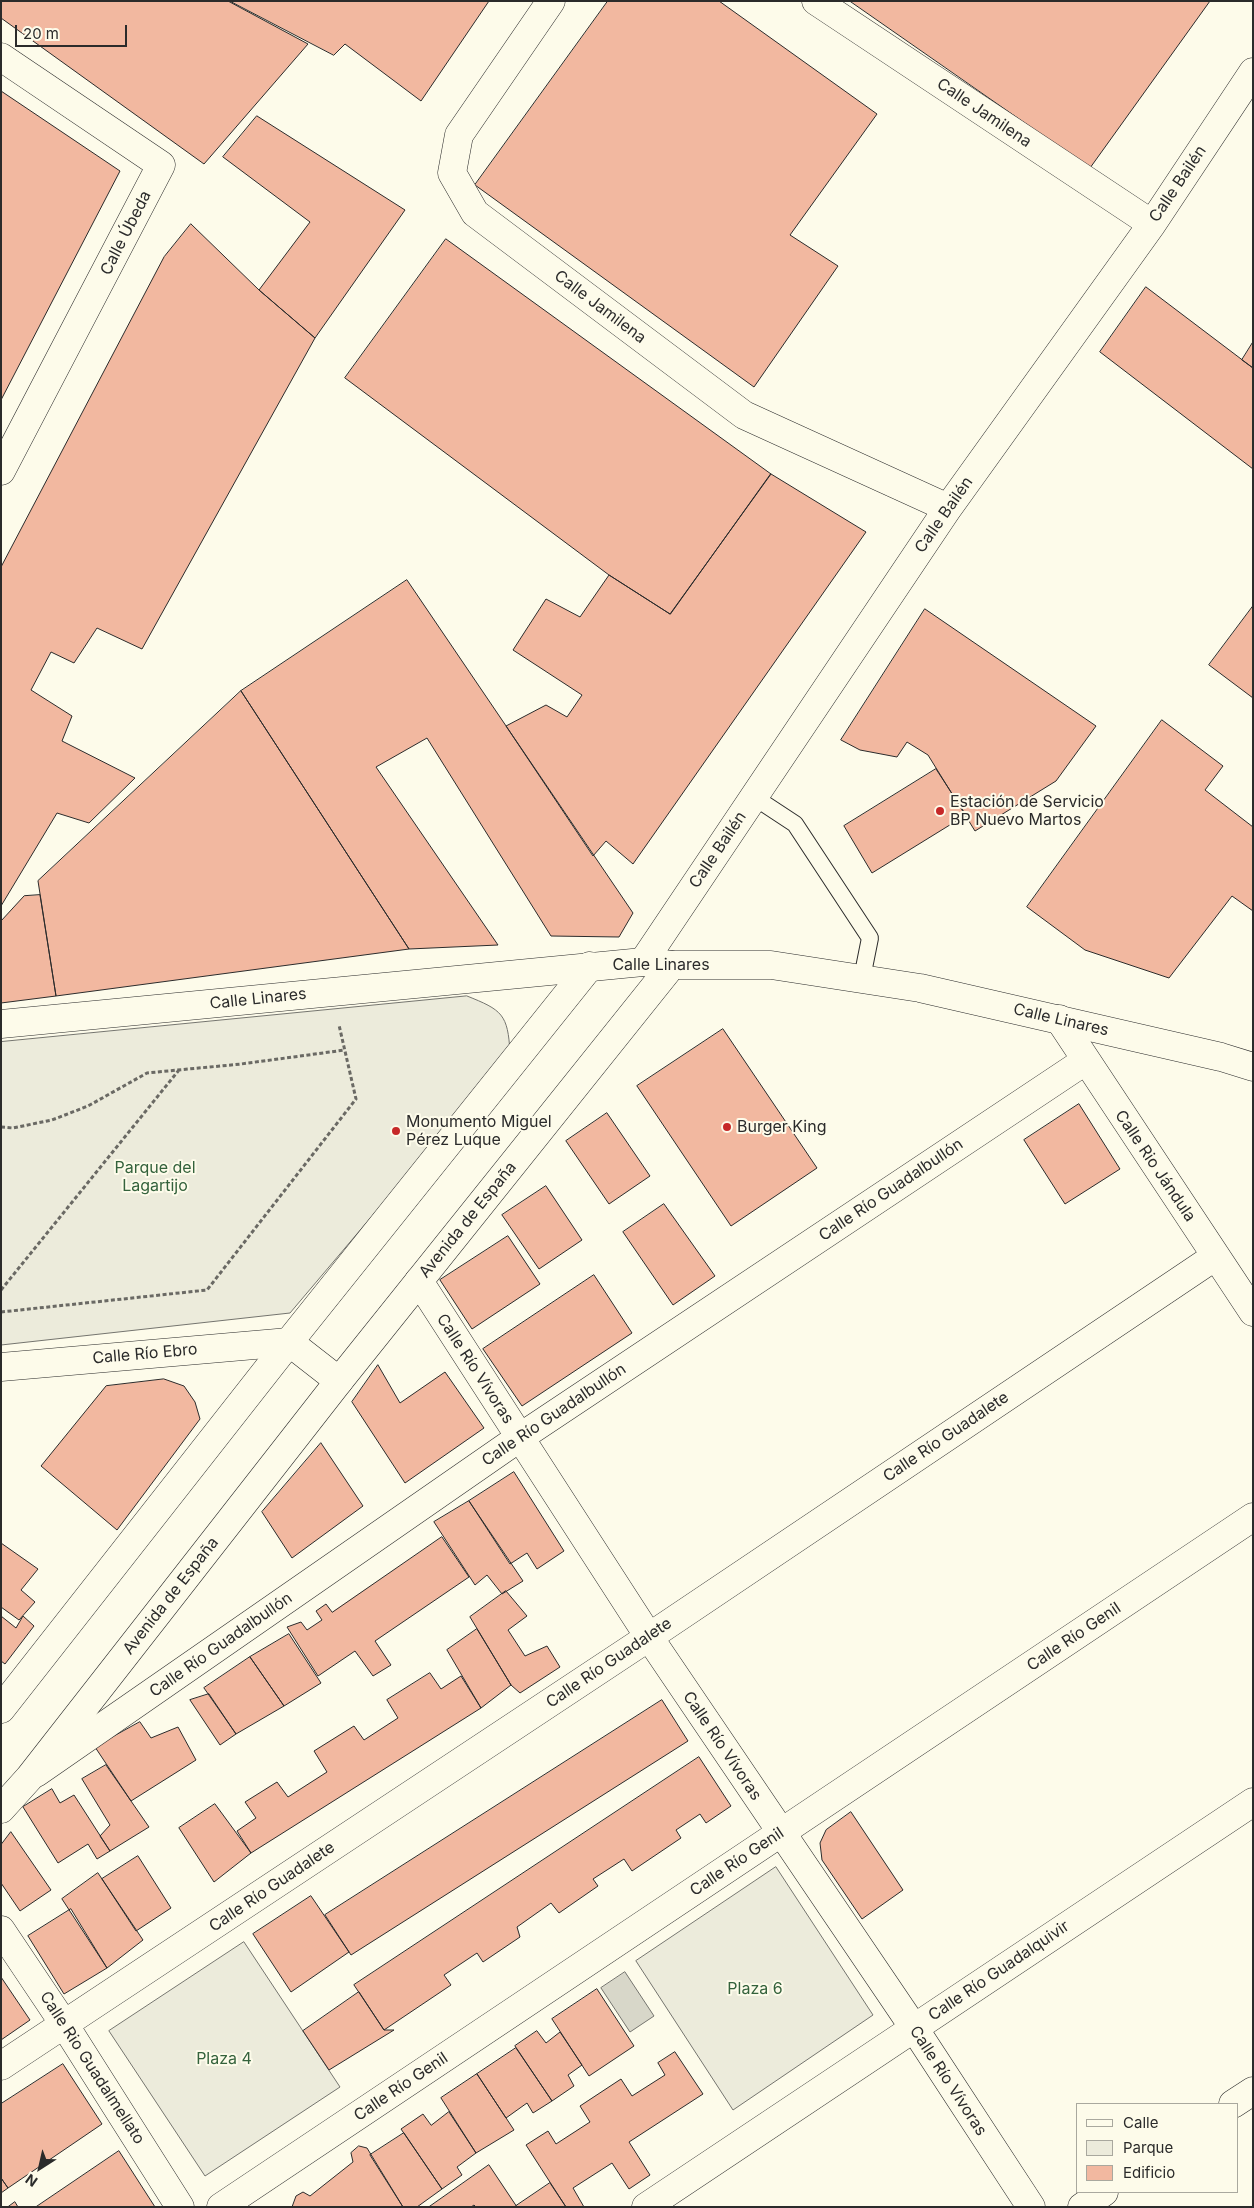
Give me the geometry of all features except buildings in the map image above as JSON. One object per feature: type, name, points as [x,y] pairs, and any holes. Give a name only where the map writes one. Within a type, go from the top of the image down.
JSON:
[{"type":"street","name":"Calle Jamilena","points":[[551,1],[460,135],[452,173],[475,213],[744,415],[948,508]]},
{"type":"street","name":"Calle Jamilena","points":[[816,1],[1152,224]]},
{"type":"street","name":"Calle Úbeda","points":[[1,56],[161,165],[1,471]]},
{"type":"street","name":"Calle Bailén","points":[[642,962],[948,508],[1152,224],[1253,72]]},
{"type":"street","name":"Calle Linares","points":[[1,1024],[642,962],[672,965],[771,965],[920,988],[1221,1057],[1253,1067]]},
{"type":"street","name":"Avenida de España","points":[[1,1809],[29,1778],[339,1381],[672,965]]},
{"type":"street","points":[[1,1709],[290,1342],[590,966]]},
{"type":"street","name":"Calle Rio Jándula","points":[[1058,1019],[1253,1312]]},
{"type":"street","name":"Calle Río Guadalbullón","points":[[29,1778],[519,1438],[1085,1061]]},
{"type":"street","name":"Calle Río Guadalete","points":[[1,2066],[649,1637],[1216,1256]]},
{"type":"street","name":"Calle Río Vívoras","points":[[419,1281],[649,1637],[914,2028],[1031,2207]]},
{"type":"street","points":[[290,1342],[339,1381]]},
{"type":"street","name":"Calle Río Ebro","points":[[1,1367],[290,1342]]},
{"type":"street","name":"Calle Río Genil","points":[[221,2207],[1253,1517]]},
{"type":"street","name":"Calle Río Guadalquivir","points":[[646,2207],[1253,1802]]},
{"type":"street","name":"Calle Rio Guadalmellato","points":[[1,1930],[64,2024],[180,2207]]},
{"type":"street","points":[[1235,2103],[1253,2091]]},
{"type":"street","points":[[1082,2207],[1103,2193]]},
{"type":"lane","points":[[754,797],[795,824],[870,938],[862,978]]},
{"type":"path","points":[[1,1127],[13,1128],[52,1120],[88,1106],[147,1073],[241,1064],[345,1050],[356,1099],[207,1290],[1,1312]]},
{"type":"path","points":[[1,1290],[179,1070]]},
{"type":"green space","name":"Parque del Lagartijo","points":[[467,996],[488,1005],[501,1015],[507,1030],[510,1053],[290,1313],[1,1345],[1,1042]]},
{"type":"green space","name":"Plaza 6","points":[[776,1867],[873,2015],[733,2110],[636,1961]]},
{"type":"green space","name":"Plaza 4","points":[[244,1942],[340,2087],[205,2176],[109,2031]]},
{"type":"shaded area","points":[[625,1972],[654,2016],[630,2032],[601,1988]]},
{"type":"place","name":"Estación de Servicio BP Nuevo Martos","points":[[940,811]]},
{"type":"place","name":"Burger King","points":[[727,1127]]},
{"type":"place","name":"Monumento Miguel Pérez Luque","points":[[396,1131]]}]
